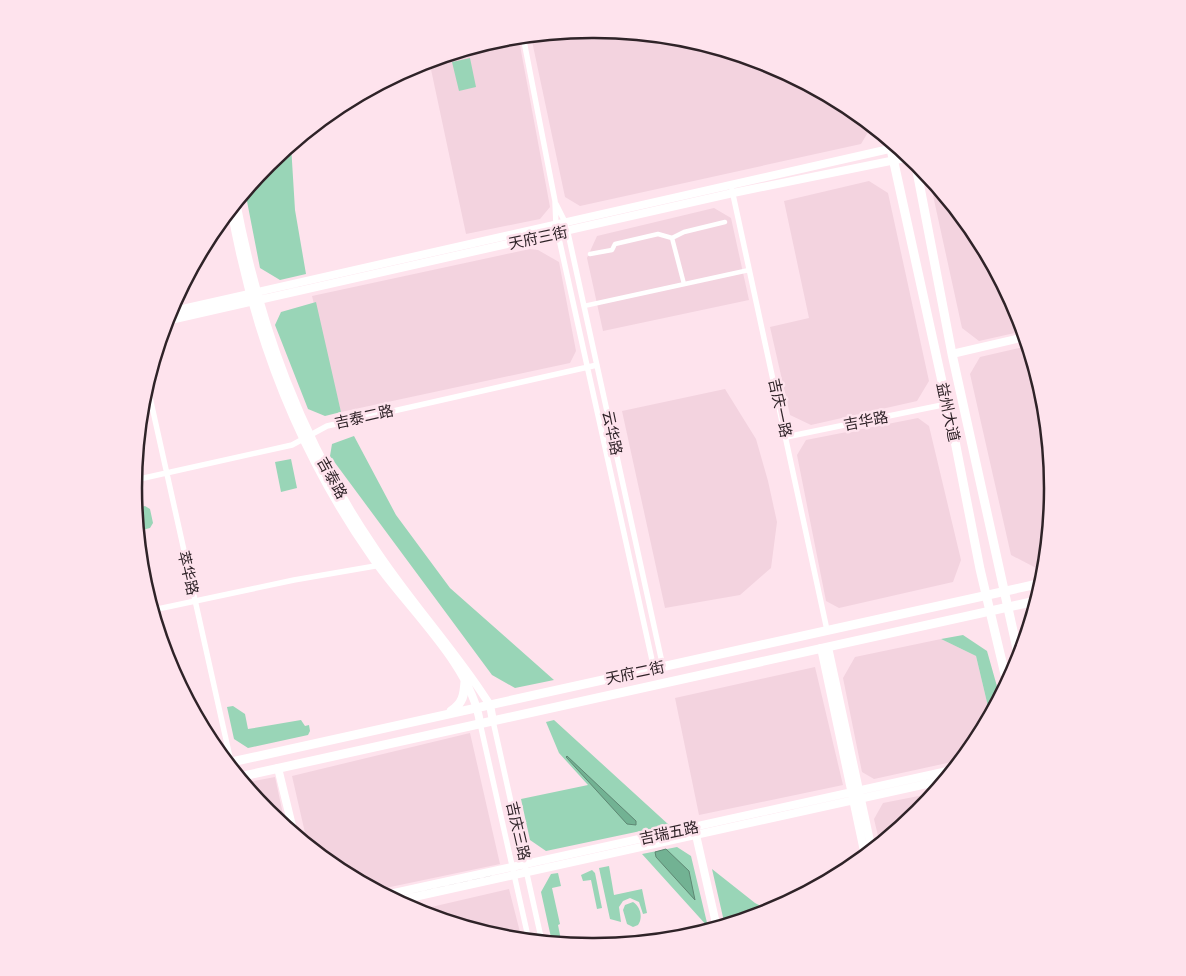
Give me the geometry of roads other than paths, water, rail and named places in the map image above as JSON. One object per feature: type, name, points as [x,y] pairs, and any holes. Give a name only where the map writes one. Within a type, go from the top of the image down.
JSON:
[{"type":"main road","name":"益州大道","points":[[893,152],[986,595],[1004,671]]},
{"type":"main road","name":"益州大道","points":[[917,174],[952,354],[1016,643]]},
{"type":"main road","name":"天府二街","points":[[235,761],[1033,585]]},
{"type":"main road","name":"天府二街","points":[[246,774],[1029,603]]},
{"type":"main road","points":[[437,716],[449,713],[459,706],[464,696],[465,682]]},
{"type":"street","name":"云华路","points":[[524,43],[555,201],[557,229],[654,669]]},
{"type":"street","name":"天府三街","points":[[732,190],[887,147]]},
{"type":"street","name":"天府三街","points":[[176,318],[255,297],[732,190],[901,159]]},
{"type":"street","name":"吉庆一路","points":[[732,190],[827,630]]},
{"type":"street","name":"云华路","points":[[555,201],[567,228],[663,667]]},
{"type":"street","name":"吉泰路","points":[[238,212],[262,337],[306,437],[338,503],[437,639],[465,682],[478,708],[480,723]]},
{"type":"street","name":"吉泰路","points":[[233,218],[239,252],[255,297]]},
{"type":"street","points":[[590,254],[612,250],[615,244],[658,234],[672,238],[684,232],[725,222]]},
{"type":"street","points":[[672,238],[684,284]]},
{"type":"street","points":[[584,306],[750,270]]},
{"type":"street","name":"天府三街","points":[[180,310],[255,297]]},
{"type":"street","points":[[952,354],[1018,339]]},
{"type":"street","name":"吉泰二路","points":[[142,478],[292,445],[327,426],[597,365]]},
{"type":"street","name":"萃华路","points":[[151,401],[226,749]]},
{"type":"street","name":"吉华路","points":[[786,437],[947,404]]},
{"type":"street","points":[[159,608],[382,565]]},
{"type":"street","name":"吉泰路","points":[[382,565],[462,664],[490,705],[493,720]]},
{"type":"street","points":[[825,648],[856,796],[864,847]]},
{"type":"street","name":"吉庆三路","points":[[493,720],[541,936]]},
{"type":"street","name":"吉庆三路","points":[[480,723],[528,934]]},
{"type":"street","points":[[278,768],[291,823]]},
{"type":"street","name":"吉瑞五路","points":[[526,868],[696,835],[942,773]]},
{"type":"street","name":"吉瑞五路","points":[[408,898],[526,868],[856,796],[934,782]]},
{"type":"street","points":[[856,796],[870,843]]},
{"type":"street","points":[[696,835],[716,921]]},
{"type":"street","name":"吉瑞五路","points":[[396,893],[514,871]]},
{"type":"tunnel","points":[[402,895],[493,875]]}]
